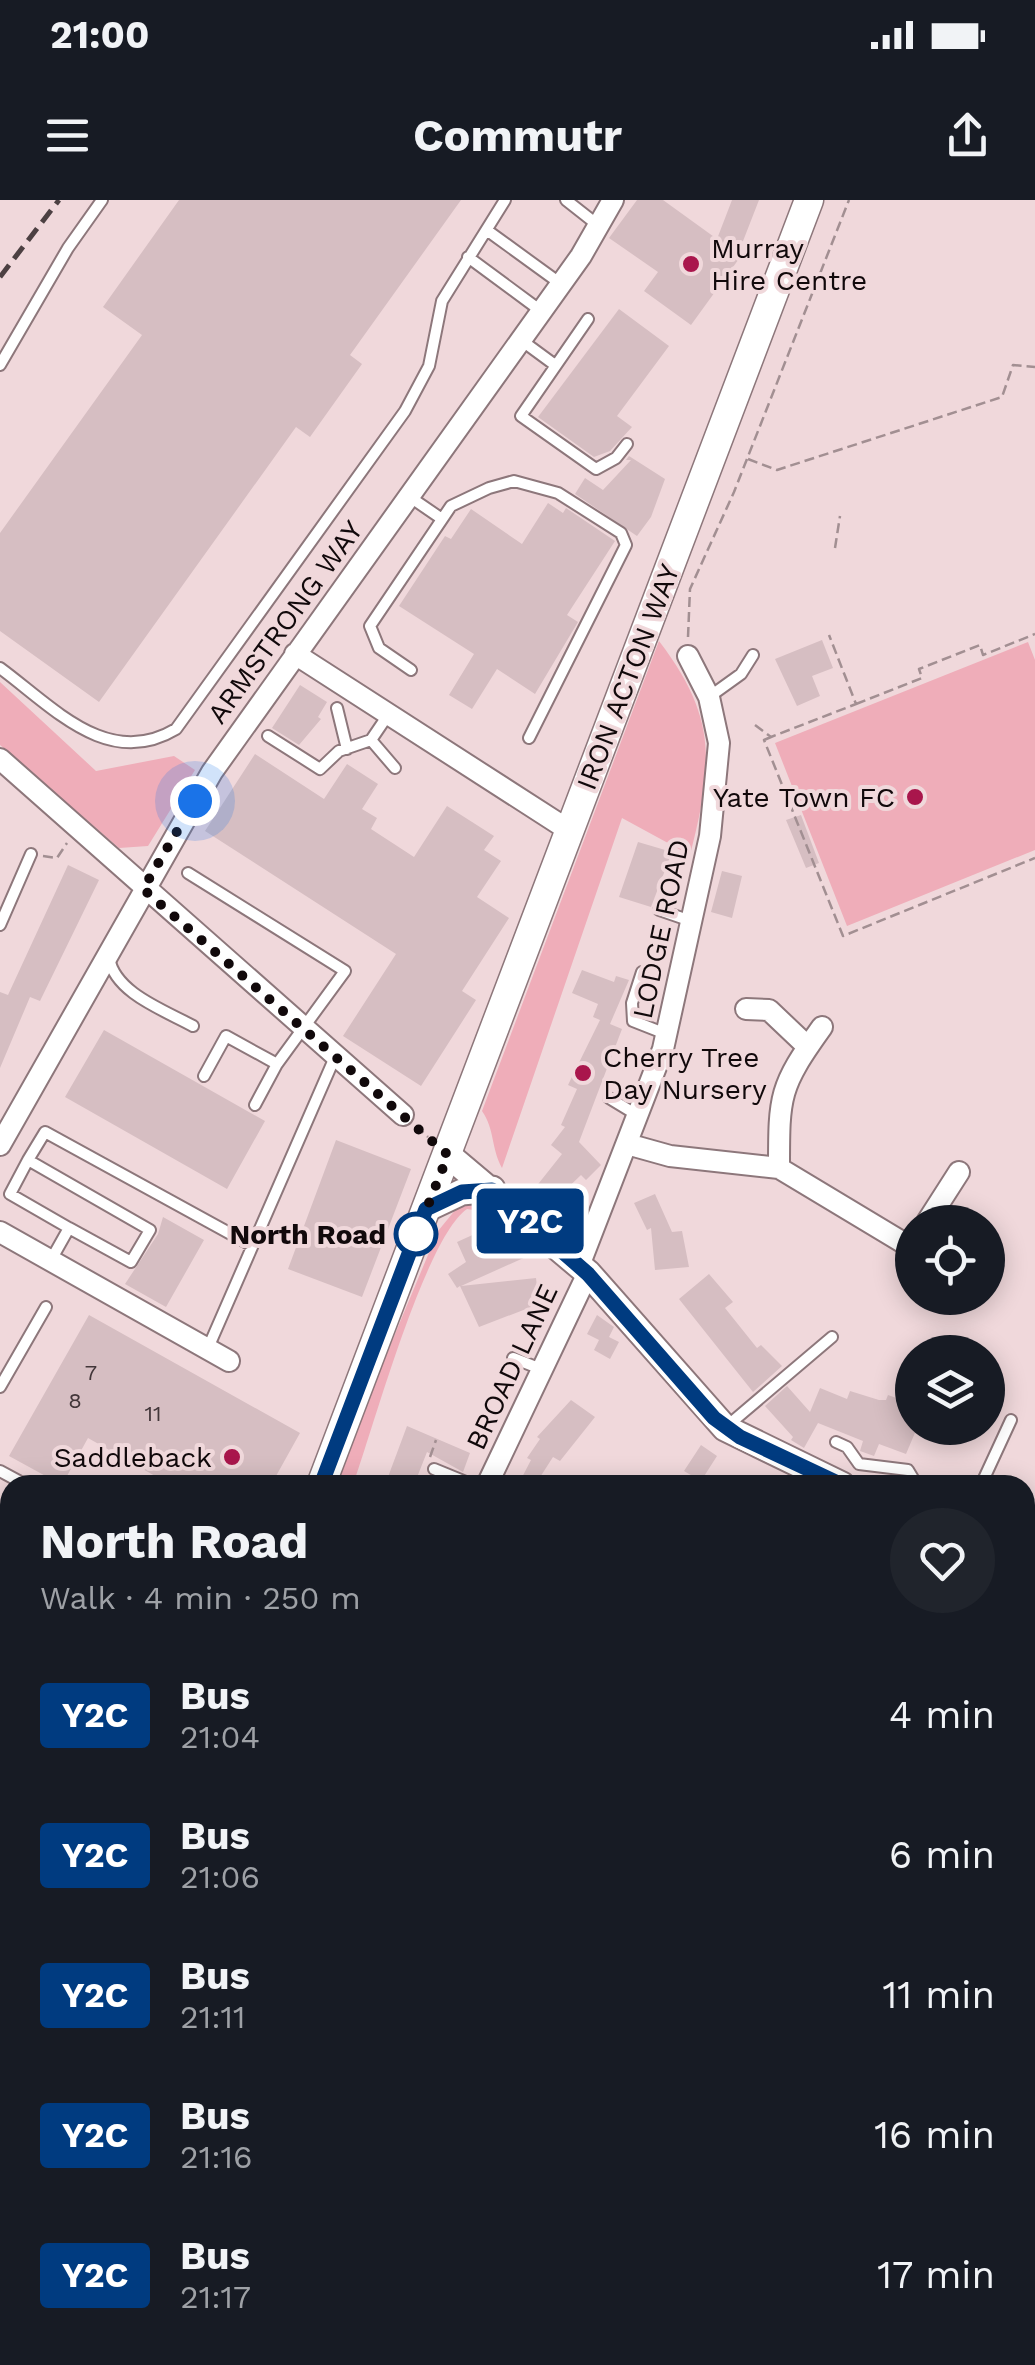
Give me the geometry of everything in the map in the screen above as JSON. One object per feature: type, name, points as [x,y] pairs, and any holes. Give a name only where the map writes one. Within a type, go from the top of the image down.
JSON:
[{"type":"main road","name":"IRON ACTON WAY","points":[[324,1475],[809,200]]},
{"type":"street","name":"ARMSTRONG WAY","points":[[0,1146],[7,1118],[212,772],[561,284],[613,200]]},
{"type":"street","points":[[295,654],[570,831]]},
{"type":"street","name":"LODGE ROAD","points":[[584,1270],[600,1189],[627,1144],[666,1035],[719,778],[719,743],[710,697],[688,656]]},
{"type":"street","points":[[0,760],[403,1115]]},
{"type":"street","points":[[746,1009],[769,1010],[808,1047]]},
{"type":"street","points":[[779,1168],[779,1106],[788,1073],[822,1027]]},
{"type":"street","points":[[627,1144],[670,1156],[779,1168],[895,1238]]},
{"type":"street","points":[[448,1155],[584,1270],[726,1428],[807,1475]]},
{"type":"street","points":[[938,1205],[959,1172]]},
{"type":"street","points":[[426,1209],[462,1192],[492,1190]]},
{"type":"street","points":[[0,1232],[229,1361]]},
{"type":"street","name":"BROAD LANE","points":[[492,1475],[584,1270]]},
{"type":"lane","points":[[0,365],[68,248],[102,200]]},
{"type":"lane","points":[[0,668],[88,734],[112,744],[156,741],[176,729],[405,411],[429,366],[442,302],[505,200]]},
{"type":"lane","points":[[566,200],[599,226]]},
{"type":"lane","points":[[488,230],[561,284]]},
{"type":"lane","points":[[468,257],[541,311]]},
{"type":"lane","points":[[588,319],[522,411],[524,422],[596,469],[616,458],[627,444]]},
{"type":"lane","points":[[520,340],[555,365]]},
{"type":"lane","points":[[411,670],[379,648],[370,626],[451,506],[514,481],[558,493],[621,533],[626,544],[529,738]]},
{"type":"lane","points":[[409,496],[442,519]]},
{"type":"lane","points":[[710,697],[741,674],[753,654]]},
{"type":"lane","points":[[337,708],[347,749]]},
{"type":"lane","points":[[268,736],[320,769],[347,749],[371,740],[388,714]]},
{"type":"lane","points":[[371,740],[394,768]]},
{"type":"lane","points":[[0,925],[31,854]]},
{"type":"lane","points":[[188,873],[345,971],[277,1064],[255,1105]]},
{"type":"lane","points":[[660,910],[692,921]]},
{"type":"lane","points":[[108,952],[111,972],[127,988],[192,1026]]},
{"type":"lane","points":[[642,972],[630,1012],[641,1025],[666,1035]]},
{"type":"lane","points":[[204,1076],[226,1036],[277,1064]]},
{"type":"lane","points":[[208,1348],[335,1056]]},
{"type":"lane","points":[[608,1098],[638,1115]]},
{"type":"lane","points":[[28,1160],[150,1230],[131,1262],[10,1194],[28,1160],[45,1132],[251,1245]]},
{"type":"lane","points":[[51,1260],[70,1228]]},
{"type":"lane","points":[[0,1387],[46,1307]]},
{"type":"lane","points":[[726,1428],[832,1337]]},
{"type":"lane","points":[[513,1358],[541,1369]]},
{"type":"lane","points":[[986,1475],[1011,1420]]},
{"type":"lane","points":[[836,1442],[846,1447],[860,1464],[908,1470],[911,1475]]},
{"type":"lane","points":[[434,1470],[447,1475]]},
{"type":"path","points":[[688,656],[690,589],[747,459],[849,200]]},
{"type":"path","points":[[747,459],[777,470],[1002,397],[1013,366],[1035,367]]},
{"type":"path","points":[[835,548],[840,516]]},
{"type":"path","points":[[828,634],[856,704]]},
{"type":"path","points":[[1035,634],[983,655],[980,645],[919,669],[922,678],[764,740],[843,936],[1035,858]]},
{"type":"path","points":[[755,725],[771,737]]},
{"type":"path","points":[[31,854],[57,858],[77,829]]},
{"type":"path","points":[[403,1115],[448,1155]]},
{"type":"shaded area","points":[[659,641],[692,694],[705,743],[703,794],[690,855],[622,818],[502,1168],[482,1111]]},
{"type":"shaded area","name":"Yate Town FC","points":[[1028,642],[1035,660],[1035,850],[847,926],[775,743]]},
{"type":"shaded area","points":[[0,682],[96,771],[174,756],[195,770],[148,846],[119,848],[0,745]]},
{"type":"shaded area","points":[[481,1199],[504,1215],[467,1209],[451,1227],[418,1294],[356,1475],[335,1475],[373,1373],[380,1370],[438,1231],[461,1203]]},
{"type":"building","points":[[179,200],[461,200],[350,355],[362,364],[310,437],[296,427],[99,702],[0,631],[0,533],[142,335],[103,307]]},
{"type":"building","name":"Murray Hire Centre","points":[[637,200],[663,200],[717,239],[732,200],[759,200],[738,254],[741,256],[691,325],[644,291],[658,272],[609,238]]},
{"type":"building","points":[[619,309],[669,346],[617,416],[632,427],[610,451],[594,457],[538,417]]},
{"type":"building","points":[[629,456],[665,479],[651,517],[637,536],[575,494],[585,478],[603,490],[631,460],[626,460]]},
{"type":"building","points":[[548,503],[563,513],[566,508],[615,541],[567,615],[578,622],[535,694],[497,669],[472,709],[449,695],[474,654],[399,606],[445,536],[451,539],[471,509],[522,544]]},
{"type":"building","name":"Yate Town FC","points":[[822,640],[833,668],[812,676],[820,696],[797,706],[775,659]]},
{"type":"building","points":[[300,685],[327,702],[318,717],[321,719],[299,745],[272,728]]},
{"type":"building","points":[[255,754],[324,799],[347,764],[378,784],[362,809],[377,818],[371,829],[414,857],[447,806],[494,836],[484,850],[501,861],[477,897],[509,918],[462,991],[476,1000],[421,1086],[343,1036],[396,954],[205,831]]},
{"type":"building","points":[[801,815],[819,863],[806,868],[786,820]]},
{"type":"building","points":[[638,842],[672,852],[651,907],[619,897]]},
{"type":"building","points":[[68,865],[99,880],[40,1001],[30,997],[0,1068],[0,992],[8,995]]},
{"type":"building","points":[[722,871],[742,876],[732,918],[711,912]]},
{"type":"building","points":[[582,970],[614,982],[616,976],[629,980],[610,1024],[622,1029],[579,1142],[601,1165],[586,1180],[581,1175],[553,1202],[535,1188],[562,1154],[551,1145],[565,1127],[561,1125],[577,1089],[568,1085],[600,1020],[593,1017],[598,1004],[572,993]]},
{"type":"building","points":[[104,1030],[265,1121],[227,1189],[65,1097]]},
{"type":"building","points":[[336,1140],[411,1169],[362,1297],[288,1269]]},
{"type":"building","points":[[655,1194],[672,1232],[682,1231],[689,1267],[655,1270],[651,1228],[647,1230],[634,1203]]},
{"type":"building","points":[[163,1217],[204,1240],[166,1307],[125,1284],[158,1234]]},
{"type":"building","points":[[488,1228],[497,1249],[521,1239],[528,1256],[461,1286],[536,1278],[539,1304],[479,1327],[460,1286],[457,1288],[448,1274],[466,1262],[457,1242]]},
{"type":"building","points":[[709,1274],[733,1302],[725,1308],[757,1348],[761,1345],[782,1366],[753,1392],[679,1299]]},
{"type":"building","points":[[89,1315],[300,1433],[277,1475],[153,1475],[88,1438],[68,1475],[44,1475],[9,1456]]},
{"type":"building","points":[[597,1315],[614,1327],[609,1337],[619,1342],[610,1359],[594,1350],[599,1340],[587,1334]]},
{"type":"building","points":[[787,1386],[810,1412],[820,1388],[847,1399],[850,1391],[879,1400],[886,1400],[888,1395],[895,1398],[895,1445],[910,1445],[906,1454],[879,1444],[874,1456],[860,1451],[863,1441],[818,1423],[804,1448],[791,1440],[793,1437],[765,1406]]},
{"type":"building","points":[[571,1400],[595,1417],[560,1461],[553,1457],[541,1475],[523,1475],[531,1460],[527,1458],[540,1439],[537,1437]]},
{"type":"building","points":[[407,1426],[470,1453],[463,1472],[427,1452],[418,1475],[389,1475]]},
{"type":"building","points":[[701,1445],[717,1456],[705,1475],[684,1471]]},
{"type":"railway","points":[[0,277],[59,200]]},
{"type":"bus line","name":"Y2C","points":[[325,1475],[426,1209],[477,1189],[492,1190],[580,1266],[649,1339],[714,1418],[740,1437],[820,1475]]},
{"type":"place","name":"Murray Hire Centre","points":[[691,264]]},
{"type":"place","name":"Yate Town FC","points":[[915,797]]},
{"type":"place","name":"Cherry Tree Day Nursery","points":[[583,1073]]},
{"type":"place","name":"North Road","points":[[416,1234]]},
{"type":"place","name":"Saddleback","points":[[232,1457]]},
{"type":"route","points":[[195,801],[143,889],[448,1155],[413,1243],[416,1234]]}]
